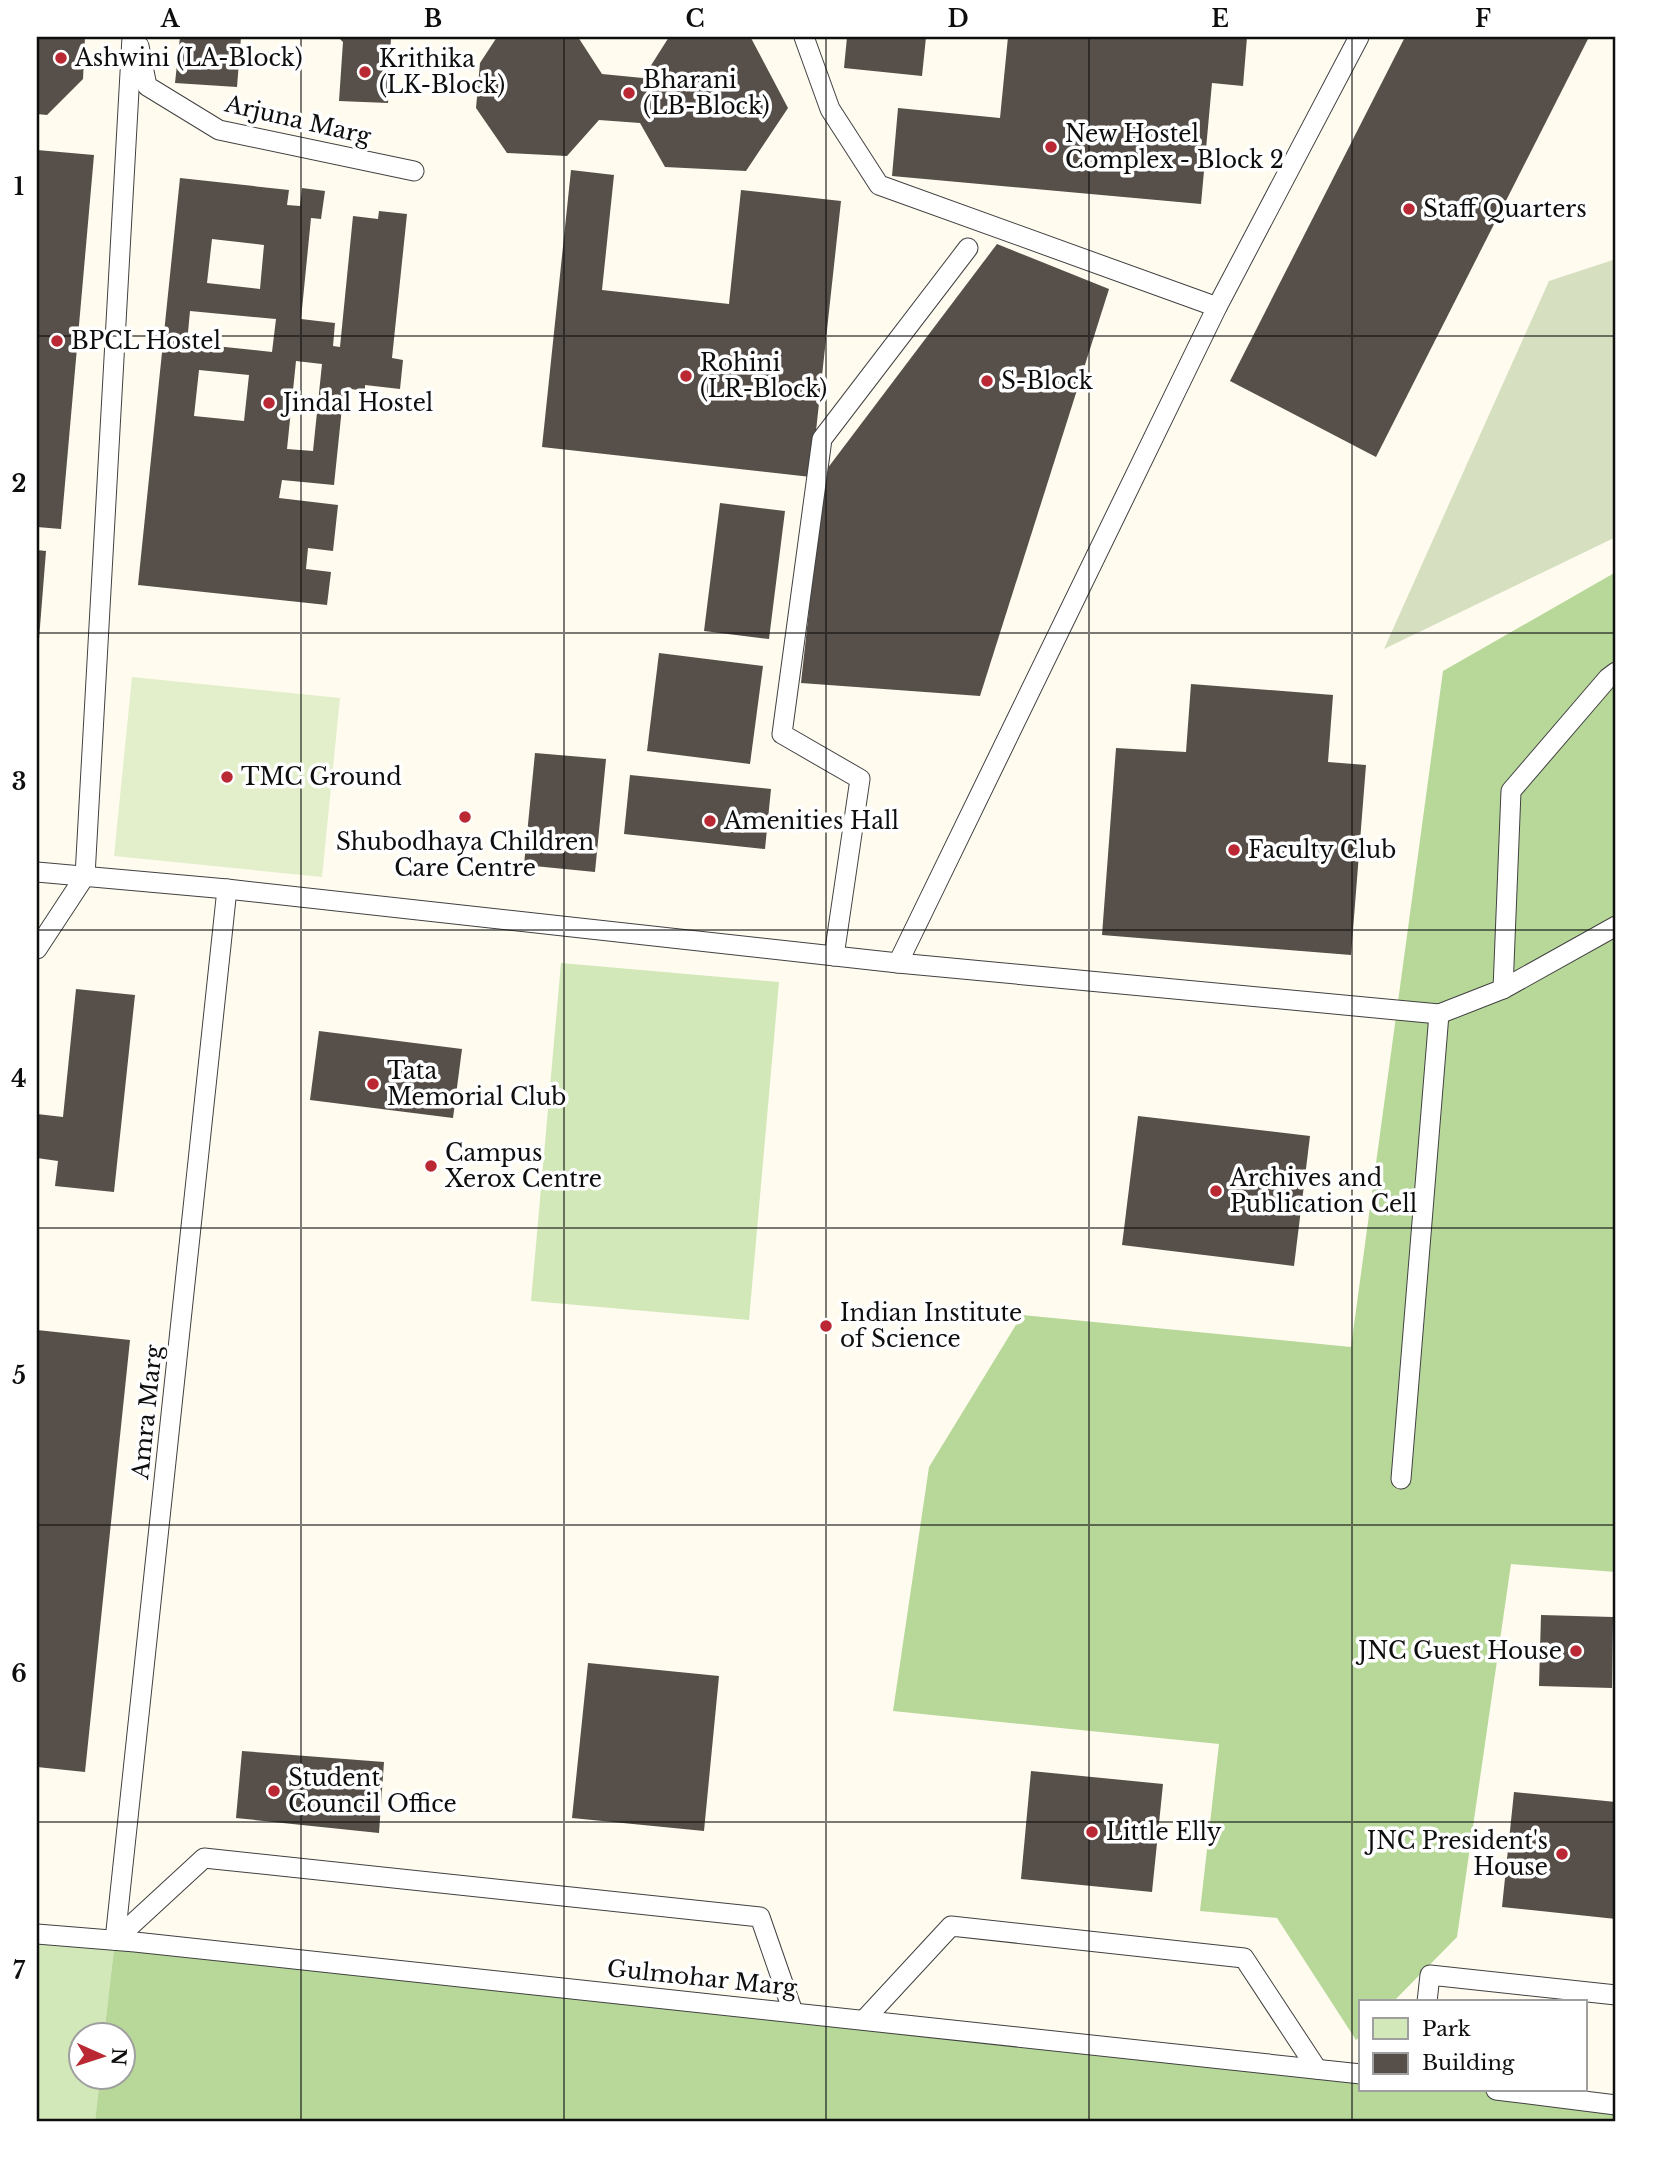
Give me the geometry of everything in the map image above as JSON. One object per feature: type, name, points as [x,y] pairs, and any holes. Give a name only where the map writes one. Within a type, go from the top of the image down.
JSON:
[{"type":"lane","points":[[37,949],[85,876],[132,37]]},
{"type":"lane","name":"Arjuna Marg","points":[[138,37],[147,86],[219,130],[414,171]]},
{"type":"lane","points":[[804,37],[830,109],[879,185],[1217,307]]},
{"type":"lane","points":[[898,963],[1217,307],[1359,37]]},
{"type":"lane","points":[[834,956],[860,779],[782,734],[822,439],[968,248]]},
{"type":"lane","points":[[1503,989],[1511,791],[1616,672]]},
{"type":"lane","points":[[37,872],[227,889],[898,963],[1439,1014],[1503,989],[1616,926]]},
{"type":"lane","name":"Amra Marg","points":[[115,1940],[227,889]]},
{"type":"lane","points":[[1401,1479],[1439,1014]]},
{"type":"lane","points":[[115,1940],[204,1858],[760,1917],[793,2012]]},
{"type":"lane","points":[[864,2020],[951,1926],[1244,1958],[1317,2069]]},
{"type":"lane","name":"Gulmohar Marg","points":[[37,1934],[115,1940],[1359,2074]]},
{"type":"lane","points":[[1427,2000],[1430,1975],[1616,1995]]},
{"type":"lane","points":[[1512,2092],[1616,2105]]},
{"type":"green space","points":[[1616,259],[1616,537],[1384,649],[1549,281]]},
{"type":"green space","points":[[1616,572],[1616,1572],[1511,1564],[1457,1937],[1395,2000],[1359,2000],[1359,2038],[1356,2040],[1277,1918],[1200,1911],[1219,1744],[893,1711],[929,1467],[1022,1315],[1351,1347],[1443,671]]},
{"type":"green space","name":"TMC Ground","points":[[132,677],[340,698],[322,877],[114,856]]},
{"type":"green space","points":[[561,963],[779,982],[749,1320],[531,1301]]},
{"type":"green space","points":[[37,1934],[115,1940],[106,2022],[66,2022],[66,2092],[98,2092],[95,2121],[37,2121]]},
{"type":"green space","points":[[115,1940],[1359,2078],[1359,2092],[1487,2092],[1616,2106],[1616,2121],[95,2121],[98,2092],[136,2092],[136,2022],[106,2022]]},
{"type":"building","name":"Ashwini (LA-Block)","points":[[37,37],[85,37],[83,79],[47,115],[37,114]]},
{"type":"building","points":[[180,37],[241,37],[237,87],[175,83]]},
{"type":"building","name":"Krithika (LK-Block)","points":[[338,37],[391,37],[388,103],[339,101],[343,42]]},
{"type":"building","name":"Bharani (LB-Block)","points":[[497,37],[578,37],[602,74],[643,78],[669,37],[751,38],[788,108],[746,171],[665,167],[640,123],[599,120],[567,156],[507,153],[476,108],[480,63]]},
{"type":"building","points":[[847,37],[926,37],[922,76],[844,68]]},
{"type":"building","name":"New Hostel Complex - Block 2","points":[[1008,37],[1247,37],[1243,86],[1212,83],[1201,204],[892,176],[898,108],[1000,118]]},
{"type":"building","name":"Staff Quarters","points":[[1405,37],[1589,37],[1376,457],[1230,381]]},
{"type":"building","name":"BPCL Hostel","points":[[37,150],[94,155],[61,529],[37,527]]},
{"type":"building","name":"Rohini (LR-Block)","points":[[571,170],[614,175],[602,290],[729,304],[741,190],[841,201],[811,477],[542,447]]},
{"type":"building","name":"Jindal Hostel","points":[[180,178],[289,190],[287,205],[300,206],[302,188],[325,191],[321,219],[311,218],[301,319],[335,323],[333,346],[340,347],[353,216],[378,219],[379,211],[407,214],[392,358],[403,360],[400,389],[365,385],[365,391],[344,388],[334,485],[282,480],[279,498],[338,505],[333,551],[308,548],[306,569],[331,572],[327,605],[138,585]],"holes":[[[212,239],[264,245],[260,289],[207,283]],[[190,311],[276,319],[272,352],[187,343]],[[296,361],[322,364],[313,451],[287,449]],[[199,370],[249,375],[244,421],[194,416]]]},
{"type":"building","name":"S-Block","points":[[997,244],[1109,289],[980,696],[801,683],[824,473]]},
{"type":"building","points":[[720,503],[785,511],[769,639],[704,631]]},
{"type":"building","points":[[37,550],[46,551],[39,639],[37,639]]},
{"type":"building","points":[[659,653],[763,666],[750,764],[647,751]]},
{"type":"building","name":"Faculty Club","points":[[1191,684],[1333,695],[1328,762],[1366,765],[1351,955],[1102,935],[1116,748],[1186,752]]},
{"type":"building","points":[[535,753],[606,759],[595,872],[524,865]]},
{"type":"building","points":[[630,775],[771,789],[765,849],[624,834]]},
{"type":"building","points":[[76,989],[135,995],[114,1192],[55,1186],[58,1161],[37,1158],[37,1114],[63,1117]]},
{"type":"building","points":[[319,1031],[462,1049],[453,1118],[310,1100]]},
{"type":"building","name":"Archives and Publication Cell","points":[[1138,1116],[1310,1136],[1294,1266],[1122,1245]]},
{"type":"building","points":[[37,1330],[130,1340],[85,1772],[37,1767]]},
{"type":"building","name":"JNC Guest House","points":[[1541,1615],[1613,1617],[1612,1688],[1539,1686]]},
{"type":"building","points":[[588,1663],[719,1676],[704,1831],[572,1818]]},
{"type":"building","points":[[242,1751],[384,1762],[379,1833],[236,1818]]},
{"type":"building","name":"Little Elly","points":[[1031,1771],[1163,1784],[1152,1892],[1021,1879]]},
{"type":"building","name":"JNC President's House","points":[[1514,1792],[1616,1802],[1616,1919],[1502,1907]]},
{"type":"place","name":"Ashwini (LA-Block)","points":[[61,58]]},
{"type":"place","name":"Krithika (LK-Block)","points":[[365,72]]},
{"type":"place","name":"Bharani (LB-Block)","points":[[629,93]]},
{"type":"place","name":"New Hostel Complex - Block 2","points":[[1051,147]]},
{"type":"place","name":"Staff Quarters","points":[[1409,209]]},
{"type":"place","name":"BPCL Hostel","points":[[57,341]]},
{"type":"place","name":"Rohini (LR-Block)","points":[[686,376]]},
{"type":"place","name":"S-Block","points":[[987,381]]},
{"type":"place","name":"Jindal Hostel","points":[[269,403]]},
{"type":"place","name":"TMC Ground","points":[[227,777]]},
{"type":"place","name":"Shubodhaya Children Care Centre","points":[[465,817]]},
{"type":"place","name":"Amenities Hall","points":[[710,821]]},
{"type":"place","name":"Faculty Club","points":[[1234,850]]},
{"type":"place","name":"Tata Memorial Club","points":[[373,1084]]},
{"type":"place","name":"Campus Xerox Centre","points":[[431,1166]]},
{"type":"place","name":"Archives and Publication Cell","points":[[1216,1191]]},
{"type":"place","name":"Indian Institute of Science","points":[[826,1326]]},
{"type":"place","name":"JNC Guest House","points":[[1576,1651]]},
{"type":"place","name":"Student Council Office","points":[[274,1791]]},
{"type":"place","name":"Little Elly","points":[[1092,1832]]},
{"type":"place","name":"JNC President's House","points":[[1562,1854]]}]
